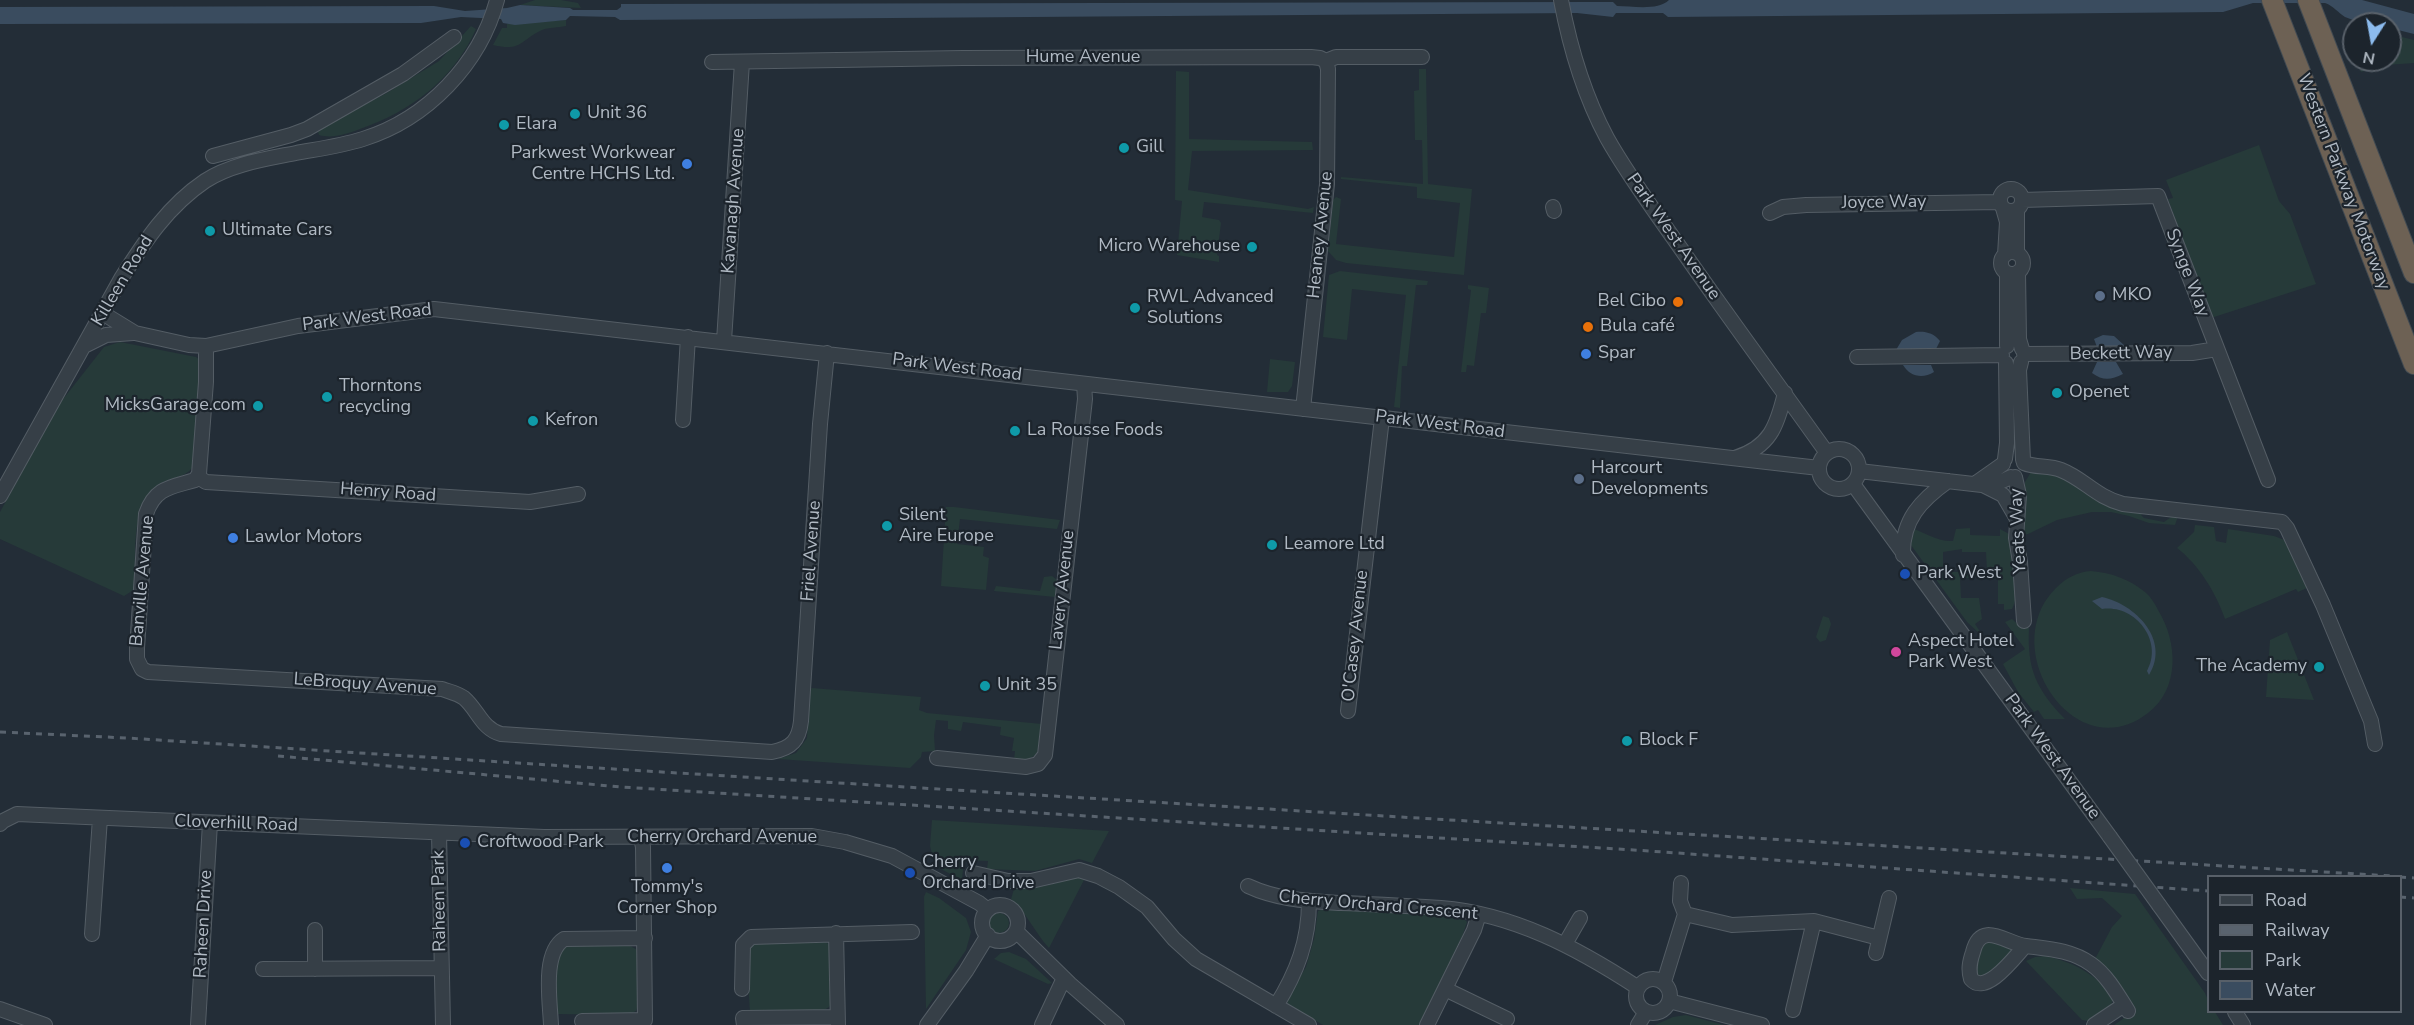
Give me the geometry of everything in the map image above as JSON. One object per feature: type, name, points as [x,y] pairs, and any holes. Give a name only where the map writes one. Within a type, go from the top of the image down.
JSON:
[{"type":"highway","name":"Western Parkway Motorway","points":[[2272,0],[2414,364]]},
{"type":"highway","name":"Western Parkway Motorway","points":[[2308,0],[2414,273]]},
{"type":"street","name":"Killeen Road","points":[[0,496],[104,314],[122,278],[158,224],[174,207],[206,181],[230,169],[363,139],[404,121],[431,101],[469,62],[492,19],[497,0]]},
{"type":"street","name":"Park West Avenue","points":[[1561,0],[1567,32],[1580,77],[1607,138],[1683,252],[1827,453]]},
{"type":"street","points":[[213,156],[307,129],[403,74],[453,37]]},
{"type":"street","name":"Hume Avenue","points":[[712,62],[1299,57],[1320,58],[1326,61],[1336,57],[1422,57]]},
{"type":"street","name":"Heaney Avenue","points":[[1303,409],[1329,161],[1326,61]]},
{"type":"street","name":"Kavanagh Avenue","points":[[724,341],[742,62]]},
{"type":"street","points":[[307,129],[316,149]]},
{"type":"street","name":"Joyce Way","points":[[1770,213],[1792,205],[2010,205],[2158,196]]},
{"type":"street","name":"Synge Way","points":[[2158,196],[2268,480]]},
{"type":"street","points":[[2010,205],[2011,254],[2001,265],[2013,273]]},
{"type":"street","points":[[2013,273],[2005,354],[2007,443],[2004,462],[2005,473],[2013,477]]},
{"type":"street","points":[[1856,478],[1996,484],[2023,472],[2019,370],[2022,355],[2013,273]]},
{"type":"street","name":"Park West Road","points":[[104,314],[135,333],[189,345],[206,346],[298,326],[424,309],[724,341],[1819,468]]},
{"type":"street","points":[[85,345],[106,335],[135,333]]},
{"type":"street","points":[[682,420],[688,337]]},
{"type":"street","points":[[1857,357],[2005,354],[2017,344],[2022,355]]},
{"type":"street","points":[[198,477],[206,382],[206,346]]},
{"type":"street","name":"Beckett Way","points":[[2022,355],[2192,353],[2217,349]]},
{"type":"street","name":"Friel Avenue","points":[[790,746],[799,734],[801,721],[820,424],[827,353]]},
{"type":"street","points":[[2005,354],[2015,365],[2022,355]]},
{"type":"street","name":"Lavery Avenue","points":[[937,758],[1026,767],[1038,764],[1045,755],[1085,399],[1084,384]]},
{"type":"street","points":[[1733,458],[1760,447],[1768,438],[1778,422],[1785,393]]},
{"type":"street","name":"O'Casey Avenue","points":[[1348,711],[1382,418]]},
{"type":"street","points":[[1840,449],[1852,454],[1856,459],[1856,478],[1847,488],[1834,489],[1822,481],[1819,468],[1827,453],[1840,449]]},
{"type":"street","points":[[1979,484],[2014,455],[2024,462],[2059,469],[2111,501],[2282,522],[2323,604],[2371,721],[2375,744]]},
{"type":"street","name":"Henry Road","points":[[198,477],[206,482],[530,502],[578,494]]},
{"type":"street","name":"Banville Avenue","points":[[139,666],[137,648],[146,514],[153,499],[166,488],[198,477]]},
{"type":"street","name":"Yeats Way","points":[[2013,477],[2019,495],[2016,538],[2024,621]]},
{"type":"street","name":"Park West Avenue","points":[[1856,478],[1903,555],[2207,972]]},
{"type":"street","points":[[1903,555],[1903,538],[1912,514],[1922,502],[1948,481]]},
{"type":"street","points":[[1979,484],[2000,492],[2017,519]]},
{"type":"street","name":"LeBroquy Avenue","points":[[139,666],[148,672],[441,689],[465,699],[490,729],[508,735],[766,752],[782,750],[790,746]]},
{"type":"street","name":"Cloverhill Road","points":[[0,824],[17,814],[476,834]]},
{"type":"street","points":[[92,934],[100,818]]},
{"type":"street","name":"Raheen Drive","points":[[198,1025],[210,823]]},
{"type":"street","name":"Raheen Park","points":[[439,832],[443,1025]]},
{"type":"street","name":"Cherry Orchard Avenue","points":[[476,834],[641,838],[798,835],[845,842],[906,863],[979,903],[994,907]]},
{"type":"street","points":[[582,1021],[645,1020],[643,847],[641,838]]},
{"type":"street","points":[[973,873],[1008,881],[1031,881],[1079,870],[1098,876],[1119,887],[1147,907],[1174,939],[1196,959],[1309,1025]]},
{"type":"street","points":[[988,936],[982,923],[1008,881]]},
{"type":"street","points":[[1664,982],[1685,914],[1680,901],[1681,883]]},
{"type":"street","name":"Cherry Orchard Crescent","points":[[1248,886],[1272,896],[1309,901],[1444,908],[1479,914],[1531,928],[1565,944],[1637,987]]},
{"type":"street","points":[[1876,952],[1889,898]]},
{"type":"street","points":[[1276,1006],[1303,954],[1309,901]]},
{"type":"street","points":[[988,936],[1004,940],[1016,931],[1018,920],[1016,915],[1008,907],[994,907]]},
{"type":"street","points":[[1427,1025],[1474,930],[1479,914]]},
{"type":"street","points":[[1685,914],[1732,925],[1814,921],[1879,938]]},
{"type":"street","points":[[1565,944],[1580,918]]},
{"type":"street","points":[[1793,1010],[1814,921]]},
{"type":"street","points":[[315,930],[315,969]]},
{"type":"street","points":[[1016,931],[1117,1025]]},
{"type":"street","points":[[742,989],[743,945],[751,937],[912,932]]},
{"type":"street","points":[[744,1025],[743,1018],[838,1021],[836,933]]},
{"type":"street","points":[[927,1025],[988,936]]},
{"type":"street","points":[[551,1025],[550,959],[556,944],[564,939],[645,938]]},
{"type":"street","points":[[2025,946],[2048,948],[2079,957],[2093,965],[2126,1008],[2094,1025]]},
{"type":"street","name":"Raheen Park","points":[[263,969],[441,968]]},
{"type":"street","points":[[1042,1025],[1064,978]]},
{"type":"street","points":[[1649,978],[1664,982],[1670,991],[1669,1001],[1662,1010],[1646,1012],[1641,1009],[1635,999],[1637,987],[1649,978]]},
{"type":"street","points":[[1445,989],[1506,1019]]},
{"type":"street","points":[[1669,1001],[1762,1025]]},
{"type":"street","points":[[0,1009],[45,1025]]},
{"type":"street","points":[[1638,1025],[1646,1012]]},
{"type":"green space","points":[[535,0],[561,0],[578,3],[581,8],[520,5]]},
{"type":"green space","points":[[566,20],[566,26],[542,30],[515,46],[493,45],[502,28],[507,28],[507,24]]},
{"type":"green space","points":[[471,26],[476,29],[456,63],[443,78],[413,103],[378,122],[350,133],[334,136],[319,135],[321,127],[385,94],[439,61]]},
{"type":"green space","points":[[2402,37],[2414,40],[2414,63],[2402,64]]},
{"type":"green space","points":[[1419,69],[1426,69],[1428,184],[1472,189],[1464,275],[1346,263],[1336,260],[1328,251],[1333,200],[1336,197],[1341,199],[1336,244],[1454,257],[1460,203],[1417,198],[1417,187],[1341,179],[1341,177],[1423,184],[1422,140],[1415,140],[1414,91],[1419,90]]},
{"type":"green space","points":[[1176,71],[1189,72],[1189,139],[1312,142],[1313,150],[1192,151],[1188,190],[1308,209],[1314,207],[1313,213],[1204,202],[1202,217],[1219,220],[1221,223],[1217,255],[1219,262],[1177,255],[1182,201],[1175,200]]},
{"type":"green space","points":[[2259,145],[2279,201],[2290,214],[2316,284],[2211,318],[2168,199],[2173,198],[2166,180]]},
{"type":"green space","points":[[1340,271],[1428,281],[1427,285],[1416,285],[1407,366],[1402,366],[1400,408],[1394,407],[1406,295],[1352,289],[1347,340],[1323,337],[1329,275]]},
{"type":"green space","points":[[1468,285],[1489,288],[1486,313],[1481,313],[1474,366],[1467,365],[1466,372],[1461,372],[1471,290],[1468,289]]},
{"type":"green space","points":[[120,342],[196,357],[201,361],[192,468],[160,484],[150,493],[143,505],[136,532],[135,589],[124,596],[0,539],[0,512],[60,403],[104,347]]},
{"type":"green space","points":[[1270,359],[1295,362],[1292,386],[1288,392],[1267,392]]},
{"type":"green space","points":[[2031,472],[2056,474],[2145,512],[2141,515],[2144,518],[2164,522],[2174,515],[2178,516],[2175,525],[2149,523],[2111,512],[2092,512],[2057,520],[2021,535],[2025,508],[2025,482]]},
{"type":"green space","points":[[946,507],[1060,520],[1057,529],[960,519],[957,544],[984,547],[983,556],[989,558],[986,590],[941,586]]},
{"type":"green space","points":[[2195,525],[2214,527],[2216,541],[2226,543],[2228,529],[2274,536],[2287,541],[2309,587],[2298,592],[2296,589],[2225,619],[2206,580],[2177,548],[2194,532]]},
{"type":"green space","points":[[1909,527],[1947,541],[1953,541],[1956,529],[1970,528],[1970,535],[2000,536],[2000,529],[2009,534],[2016,583],[2015,602],[2012,609],[2004,610],[2004,604],[1998,604],[1998,579],[1992,579],[1987,571],[1986,552],[1962,552],[1962,549],[1943,552],[1943,572],[1969,572],[1970,578],[1960,578],[1961,598],[1979,598],[1982,619],[1975,624],[1993,651],[1967,622],[1908,541]]},
{"type":"green space","points":[[2091,571],[2120,577],[2147,594],[2165,623],[2172,650],[2170,678],[2166,691],[2158,703],[2148,713],[2121,726],[2094,726],[2071,714],[2052,694],[2039,669],[2034,641],[2039,613],[2060,584],[2076,574]]},
{"type":"green space","points":[[1052,576],[1057,580],[1055,597],[994,591],[996,586],[1040,591],[1044,577]]},
{"type":"green space","points":[[1823,616],[1829,618],[1831,624],[1826,640],[1820,642],[1816,637]]},
{"type":"green space","points":[[2012,619],[2022,628],[2029,628],[2030,655],[2035,678],[2047,698],[2065,719],[2044,719],[2038,710],[2034,712],[2018,692],[2003,664],[2025,649],[2005,622]]},
{"type":"green space","points":[[2287,632],[2314,700],[2266,697],[2270,640]]},
{"type":"green space","points":[[810,689],[921,697],[919,710],[927,713],[1042,724],[1040,746],[1035,755],[1030,758],[1014,760],[1015,751],[1012,751],[1014,738],[1000,735],[1001,727],[963,722],[961,731],[948,729],[948,721],[936,720],[935,751],[922,752],[921,757],[910,768],[778,759],[796,753],[807,738]]},
{"type":"green space","points":[[932,820],[1109,831],[1092,863],[1079,859],[1035,871],[987,869],[988,861],[964,860],[962,880],[935,866],[930,846]]},
{"type":"green space","points":[[1077,877],[1084,880],[1049,948],[1022,910],[1011,899],[1014,889],[1045,886]]},
{"type":"green space","points":[[2070,888],[2135,894],[2205,993],[2207,1013],[2216,1013],[2223,1025],[2114,1025],[2133,1012],[2094,961],[2112,927],[2122,916],[2102,898],[2077,899]]},
{"type":"green space","points":[[926,892],[939,898],[966,918],[971,932],[966,950],[926,1009],[924,897]]},
{"type":"green space","points":[[1323,909],[1435,915],[1467,922],[1462,937],[1419,1025],[1323,1025],[1288,1005],[1287,999],[1306,967],[1314,939],[1318,911]]},
{"type":"green space","points":[[999,913],[1006,916],[1009,923],[1006,930],[999,933],[992,930],[989,923],[992,916]]},
{"type":"green space","points":[[820,940],[829,944],[831,957],[833,986],[829,1007],[820,1012],[750,1013],[746,951],[752,944],[759,941]]},
{"type":"green space","points":[[1990,940],[2015,950],[1987,979],[1976,975],[1979,946]]},
{"type":"green space","points":[[628,945],[637,950],[640,962],[640,990],[636,1011],[627,1015],[556,1014],[555,957],[560,950],[567,946]]},
{"type":"green space","points":[[1009,952],[1026,959],[1052,983],[1048,984],[994,959],[1001,953]]},
{"type":"green space","points":[[2045,956],[2075,966],[2100,982],[2113,998],[2111,1006],[2088,1021],[2082,1020],[2026,961]]},
{"type":"green space","points":[[1686,1015],[1724,1025],[1655,1025],[1673,1017]]},
{"type":"water","points":[[1669,0],[2362,0],[2414,14],[2414,34],[2402,31],[2402,12],[2342,12],[2342,15],[2325,3],[2253,3],[2223,12],[1668,17],[1663,13],[1616,13],[1613,17],[1577,13],[620,20],[615,17],[570,16],[566,20],[515,25],[503,23],[501,19],[461,17],[421,23],[0,24],[0,7],[434,6],[465,11],[520,5],[573,10],[617,10],[621,4],[1613,2],[1617,6],[1644,7]]},
{"type":"water","points":[[1916,332],[1929,333],[1938,338],[1940,341],[1936,349],[1896,350],[1902,340]]},
{"type":"water","points":[[2103,335],[2114,336],[2125,346],[2097,347],[2094,339]]},
{"type":"water","points":[[2097,362],[2116,362],[2123,374],[2111,378],[2100,377],[2092,373]]},
{"type":"water","points":[[1903,365],[1931,365],[1934,372],[1926,376],[1917,376]]},
{"type":"water","points":[[2102,597],[2126,607],[2146,626],[2156,649],[2155,662],[2149,675],[2147,671],[2152,648],[2143,627],[2125,612],[2102,609],[2092,601]]},
{"type":"railway","points":[[0,732],[2375,875]]},
{"type":"railway","points":[[278,756],[621,787],[1649,851],[2207,891]]},
{"type":"railway","points":[[2402,877],[2414,878]]},
{"type":"railway","points":[[2402,897],[2414,898]]},
{"type":"place","name":"Unit 36","points":[[575,114]]},
{"type":"place","name":"Elara","points":[[504,125]]},
{"type":"place","name":"Gill","points":[[1124,148]]},
{"type":"place","name":"Parkwest Workwear Centre HCHS Ltd.","points":[[687,164]]},
{"type":"place","name":"Ultimate Cars","points":[[210,231]]},
{"type":"place","name":"Micro Warehouse","points":[[1252,247]]},
{"type":"place","name":"MKO","points":[[2100,296]]},
{"type":"place","name":"Bel Cibo","points":[[1678,302]]},
{"type":"place","name":"RWL Advanced Solutions","points":[[1135,308]]},
{"type":"place","name":"Bula café","points":[[1588,327]]},
{"type":"place","name":"Spar","points":[[1586,354]]},
{"type":"place","name":"Openet","points":[[2057,393]]},
{"type":"place","name":"Thorntons recycling","points":[[327,397]]},
{"type":"place","name":"MicksGarage.com","points":[[258,406]]},
{"type":"place","name":"Kefron","points":[[533,421]]},
{"type":"place","name":"La Rousse Foods","points":[[1015,431]]},
{"type":"place","name":"Harcourt Developments","points":[[1579,479]]},
{"type":"place","name":"Silent Aire Europe","points":[[887,526]]},
{"type":"place","name":"Lawlor Motors","points":[[233,538]]},
{"type":"place","name":"Leamore Ltd","points":[[1272,545]]},
{"type":"place","name":"Park West","points":[[1905,574]]},
{"type":"place","name":"Aspect Hotel Park West","points":[[1896,652]]},
{"type":"place","name":"The Academy","points":[[2319,667]]},
{"type":"place","name":"Unit 35","points":[[985,686]]},
{"type":"place","name":"Block F","points":[[1627,741]]},
{"type":"place","name":"Croftwood Park","points":[[465,843]]},
{"type":"place","name":"Tommy's Corner Shop","points":[[667,868]]},
{"type":"place","name":"Cherry Orchard Drive","points":[[910,873]]}]
